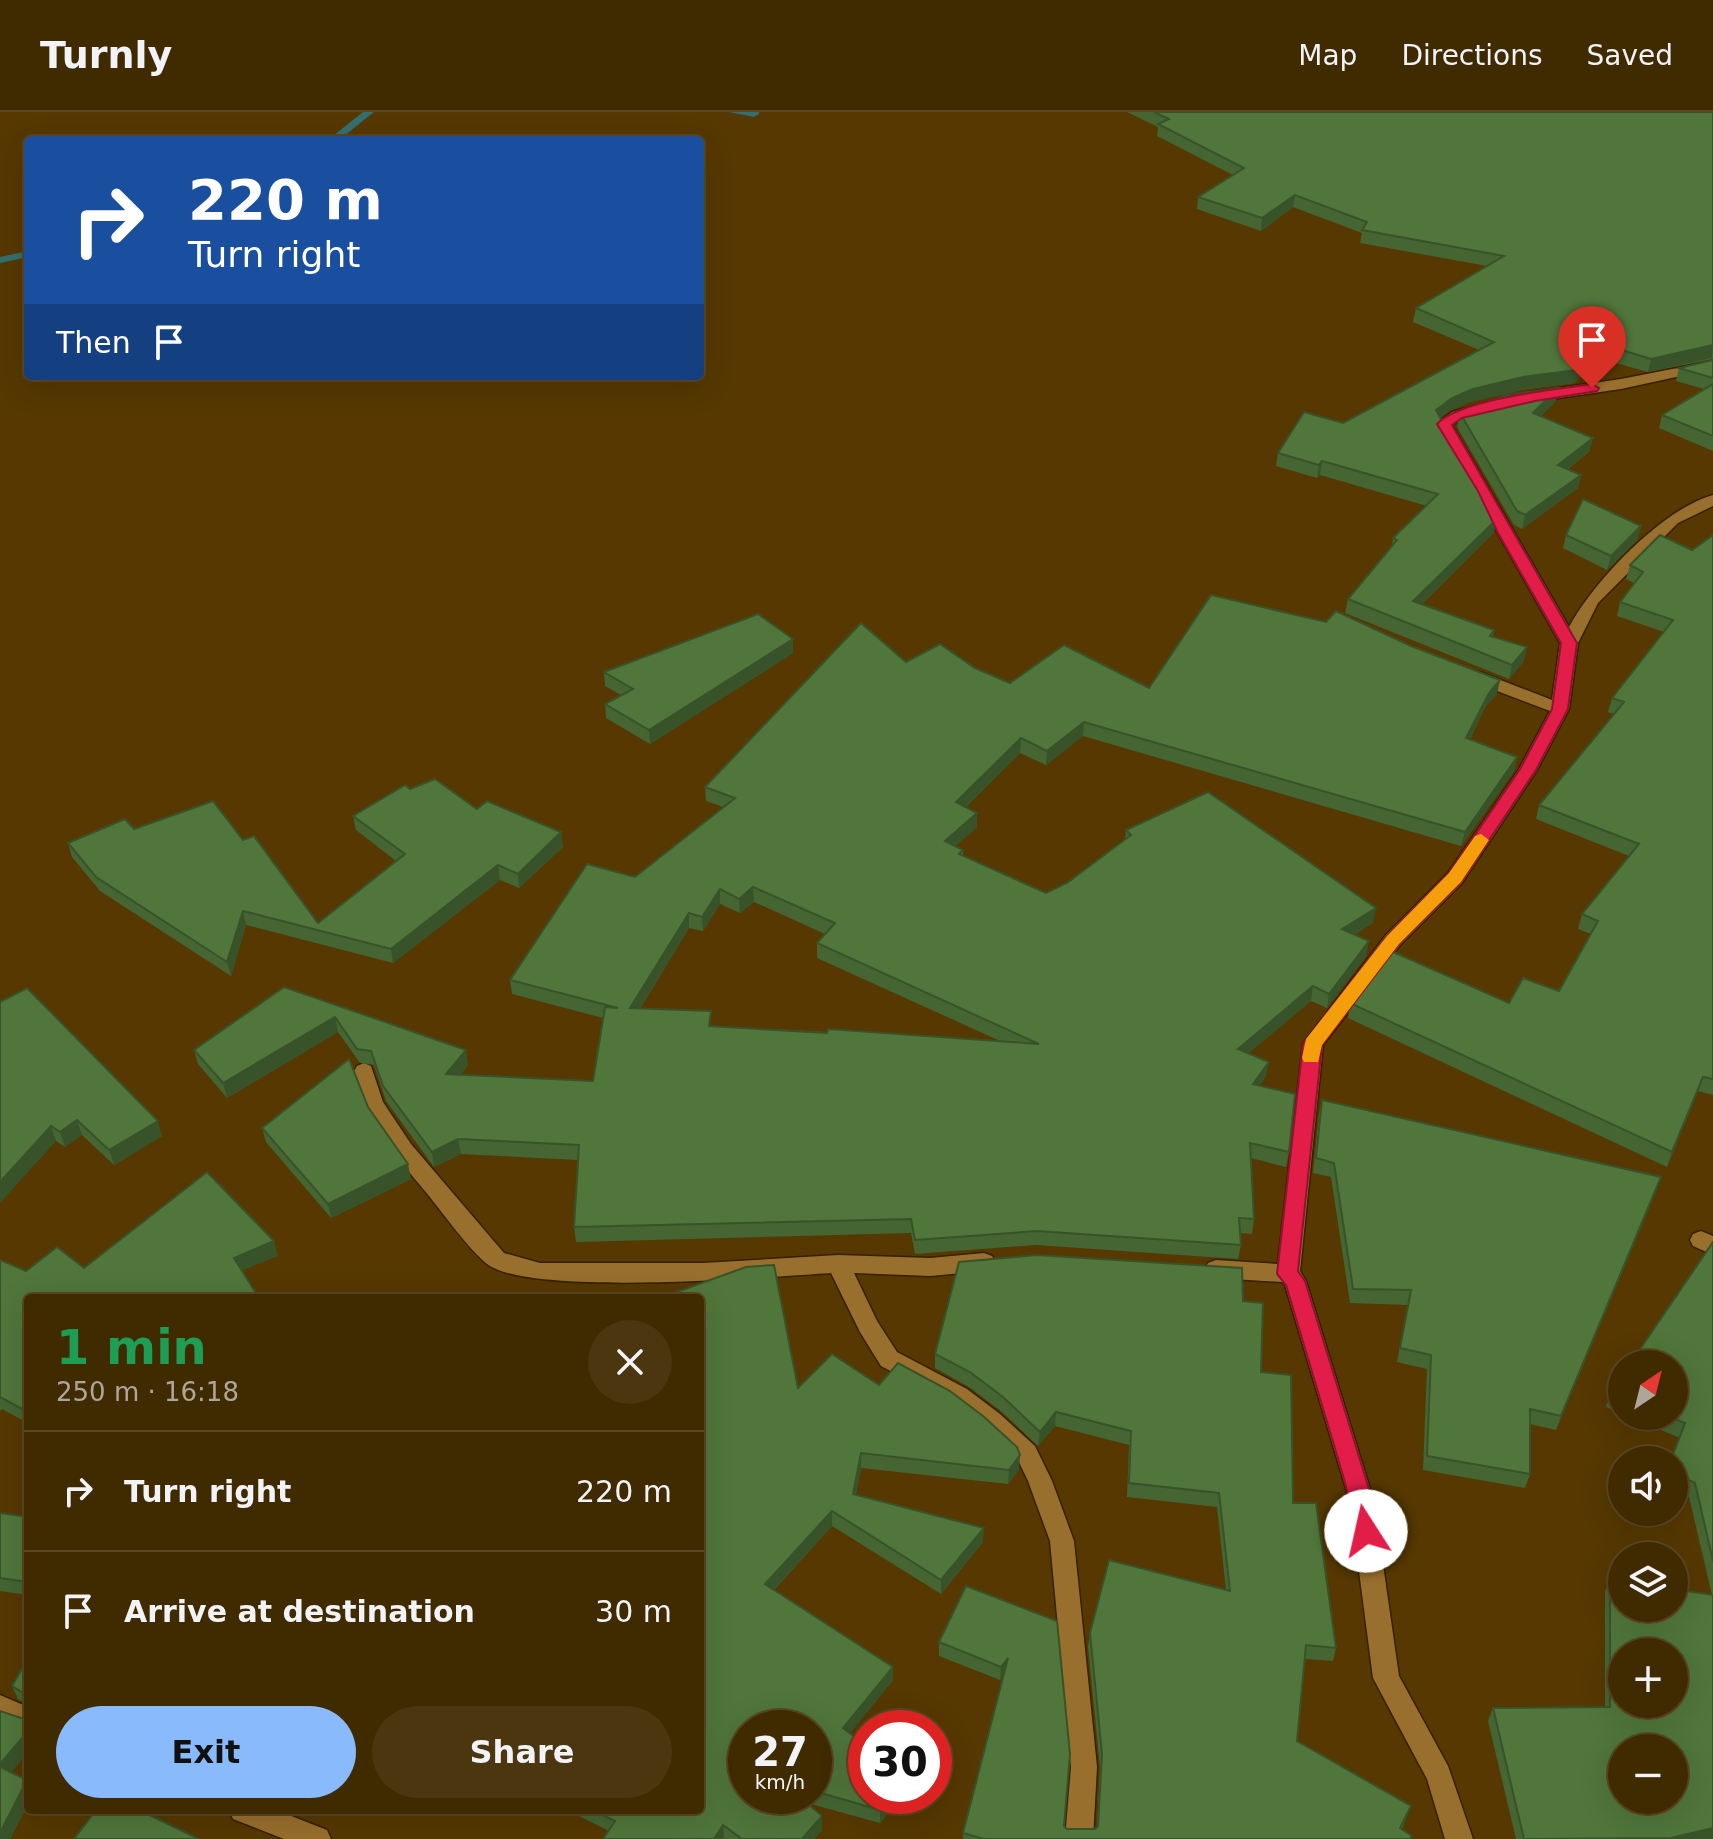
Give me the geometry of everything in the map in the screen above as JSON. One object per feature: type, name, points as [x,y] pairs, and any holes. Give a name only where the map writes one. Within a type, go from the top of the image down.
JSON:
[{"type":"street","points":[[1569,643],[1444,424],[1457,415],[1503,404],[1713,365]]},
{"type":"street","points":[[1288,1274],[1313,1044],[1393,940],[1455,878],[1528,770],[1560,709],[1569,643],[1591,601],[1672,520],[1713,500]]},
{"type":"street","points":[[1458,670],[1560,709]]},
{"type":"street","points":[[364,1071],[373,1103],[403,1150],[496,1259],[540,1272],[703,1272],[838,1264],[930,1267],[1006,1260]]},
{"type":"street","points":[[838,1264],[868,1326],[889,1359],[959,1396],[992,1421],[1027,1453],[1040,1481],[1062,1541],[1084,1767],[1079,1839]]},
{"type":"street","points":[[1193,1267],[1288,1274],[1295,1281],[1362,1502],[1386,1678],[1439,1775],[1459,1839]]},
{"type":"street","points":[[0,1707],[24,1717]]},
{"type":"street","points":[[253,1814],[317,1839]]},
{"type":"building","points":[[1154,112],[1713,112],[1713,345],[1651,359],[1602,344],[1577,370],[1523,377],[1473,389],[1452,398],[1436,410],[1497,519],[1413,601],[1494,630],[1490,636],[1527,647],[1512,665],[1348,599],[1397,540],[1393,538],[1438,494],[1322,461],[1319,465],[1278,453],[1304,412],[1343,423],[1494,342],[1416,308],[1504,256],[1362,230],[1367,222],[1295,195],[1262,218],[1198,197],[1244,168],[1158,124],[1169,119]]},
{"type":"building","points":[[1713,360],[1713,378],[1679,368]]},
{"type":"building","points":[[1713,384],[1713,436],[1662,415]]},
{"type":"building","points":[[1558,388],[1533,413],[1593,438],[1558,465],[1581,475],[1525,515],[1517,511],[1460,413],[1507,395]]},
{"type":"building","points":[[1583,499],[1641,526],[1611,556],[1566,535]]},
{"type":"building","points":[[1660,535],[1692,550],[1713,535],[1713,1079],[1703,1077],[1672,1152],[1350,1003],[1391,951],[1509,1003],[1523,978],[1559,991],[1598,921],[1582,914],[1639,844],[1539,805],[1624,702],[1612,698],[1673,620],[1620,602],[1643,572],[1630,565]]},
{"type":"building","points":[[1211,595],[1326,622],[1336,611],[1411,646],[1500,680],[1489,693],[1466,738],[1517,757],[1465,832],[1084,722],[1047,751],[1021,738],[956,802],[977,813],[945,841],[963,850],[959,854],[1046,893],[1067,883],[1131,835],[1126,830],[1208,792],[1376,908],[1342,929],[1369,941],[1329,994],[1313,986],[1238,1049],[1269,1062],[1253,1084],[1295,1094],[1289,1152],[1250,1143],[1254,1219],[1239,1218],[1241,1245],[1037,1231],[915,1240],[911,1219],[574,1227],[579,1145],[458,1139],[432,1152],[383,1086],[371,1051],[357,1049],[335,1017],[223,1083],[194,1050],[284,987],[466,1050],[446,1074],[593,1081],[605,1007],[618,1008],[510,980],[587,864],[635,877],[735,798],[705,787],[861,623],[906,662],[940,644],[975,668],[1010,683],[1064,645],[1149,688]],"holes":[[[753,887],[835,923],[817,943],[1039,1044],[828,1029],[827,1033],[709,1026],[711,1011],[630,1008],[689,913],[702,917],[720,889],[739,899]]]},
{"type":"building","points":[[758,614],[793,639],[649,730],[605,704],[633,689],[604,672]]},
{"type":"building","points":[[435,779],[477,809],[487,801],[561,832],[518,874],[498,865],[391,949],[243,911],[227,962],[96,877],[68,843],[125,819],[134,829],[213,801],[243,840],[254,836],[318,923],[405,854],[353,816],[405,785],[410,789]]},
{"type":"building","points":[[27,988],[158,1121],[109,1150],[77,1120],[60,1132],[51,1126],[0,1182],[0,1002]]},
{"type":"building","points":[[349,1059],[368,1107],[408,1164],[328,1204],[262,1128]]},
{"type":"building","points":[[1322,1100],[1661,1177],[1561,1416],[1530,1409],[1530,1474],[1427,1456],[1431,1355],[1400,1348],[1411,1290],[1353,1289],[1334,1163],[1316,1158]]},
{"type":"building","points":[[207,1172],[274,1241],[234,1258],[256,1294],[24,1294],[24,1410],[0,1397],[0,1260],[26,1271],[57,1247],[84,1268]]},
{"type":"building","points":[[1713,1242],[1713,1561],[1695,1483],[1688,1480],[1688,1446],[1676,1446],[1682,1430],[1688,1430],[1688,1350],[1640,1350]]},
{"type":"building","points":[[1037,1255],[1242,1268],[1243,1301],[1263,1303],[1261,1372],[1291,1375],[1293,1503],[1316,1503],[1336,1648],[1306,1645],[1297,1741],[1411,1806],[1400,1828],[1412,1836],[1410,1839],[984,1839],[963,1833],[1008,1658],[1001,1667],[939,1642],[966,1586],[1057,1621],[1070,1754],[1064,1826],[1067,1829],[1095,1829],[1098,1826],[1102,1754],[1090,1633],[1109,1560],[1230,1591],[1219,1493],[1129,1483],[1131,1431],[1056,1412],[1040,1432],[1003,1397],[970,1372],[935,1354],[959,1262]]},
{"type":"building","points":[[774,1265],[798,1388],[832,1354],[879,1385],[898,1363],[950,1391],[1017,1447],[1020,1455],[1009,1470],[861,1453],[853,1494],[984,1528],[941,1580],[832,1511],[765,1584],[893,1667],[858,1710],[848,1710],[848,1722],[843,1728],[848,1732],[848,1801],[832,1796],[832,1710],[728,1710],[728,1814],[820,1814],[822,1816],[802,1839],[742,1839],[723,1825],[714,1839],[603,1839],[615,1821],[600,1814],[704,1814],[704,1294],[671,1294],[746,1267]]},
{"type":"building","points":[[0,1513],[24,1516],[24,1581],[0,1578]]},
{"type":"building","points":[[1688,1591],[1713,1595],[1713,1828],[1671,1838],[1524,1839],[1493,1708],[1608,1707],[1608,1718],[1688,1718],[1688,1638],[1610,1638],[1610,1622],[1688,1622]]},
{"type":"building","points":[[24,1665],[24,1693],[12,1686]]},
{"type":"building","points":[[0,1711],[24,1719],[24,1736],[0,1764]]},
{"type":"building","points":[[0,1767],[24,1779],[24,1786],[0,1833]]},
{"type":"building","points":[[93,1814],[147,1814],[199,1839],[74,1839]]},
{"type":"waterway","points":[[338,136],[369,112]]},
{"type":"waterway","points":[[734,112],[754,112]]},
{"type":"waterway","points":[[0,260],[24,255]]},
{"type":"slow traffic","points":[[1311,1058],[1313,1044],[1393,940],[1455,878],[1481,840]]},
{"type":"route","points":[[1366,1531],[1362,1502],[1337,1419],[1295,1281],[1288,1274],[1313,1044],[1393,940],[1455,878],[1528,770],[1560,709],[1569,643],[1444,424],[1457,415],[1592,388]]}]
